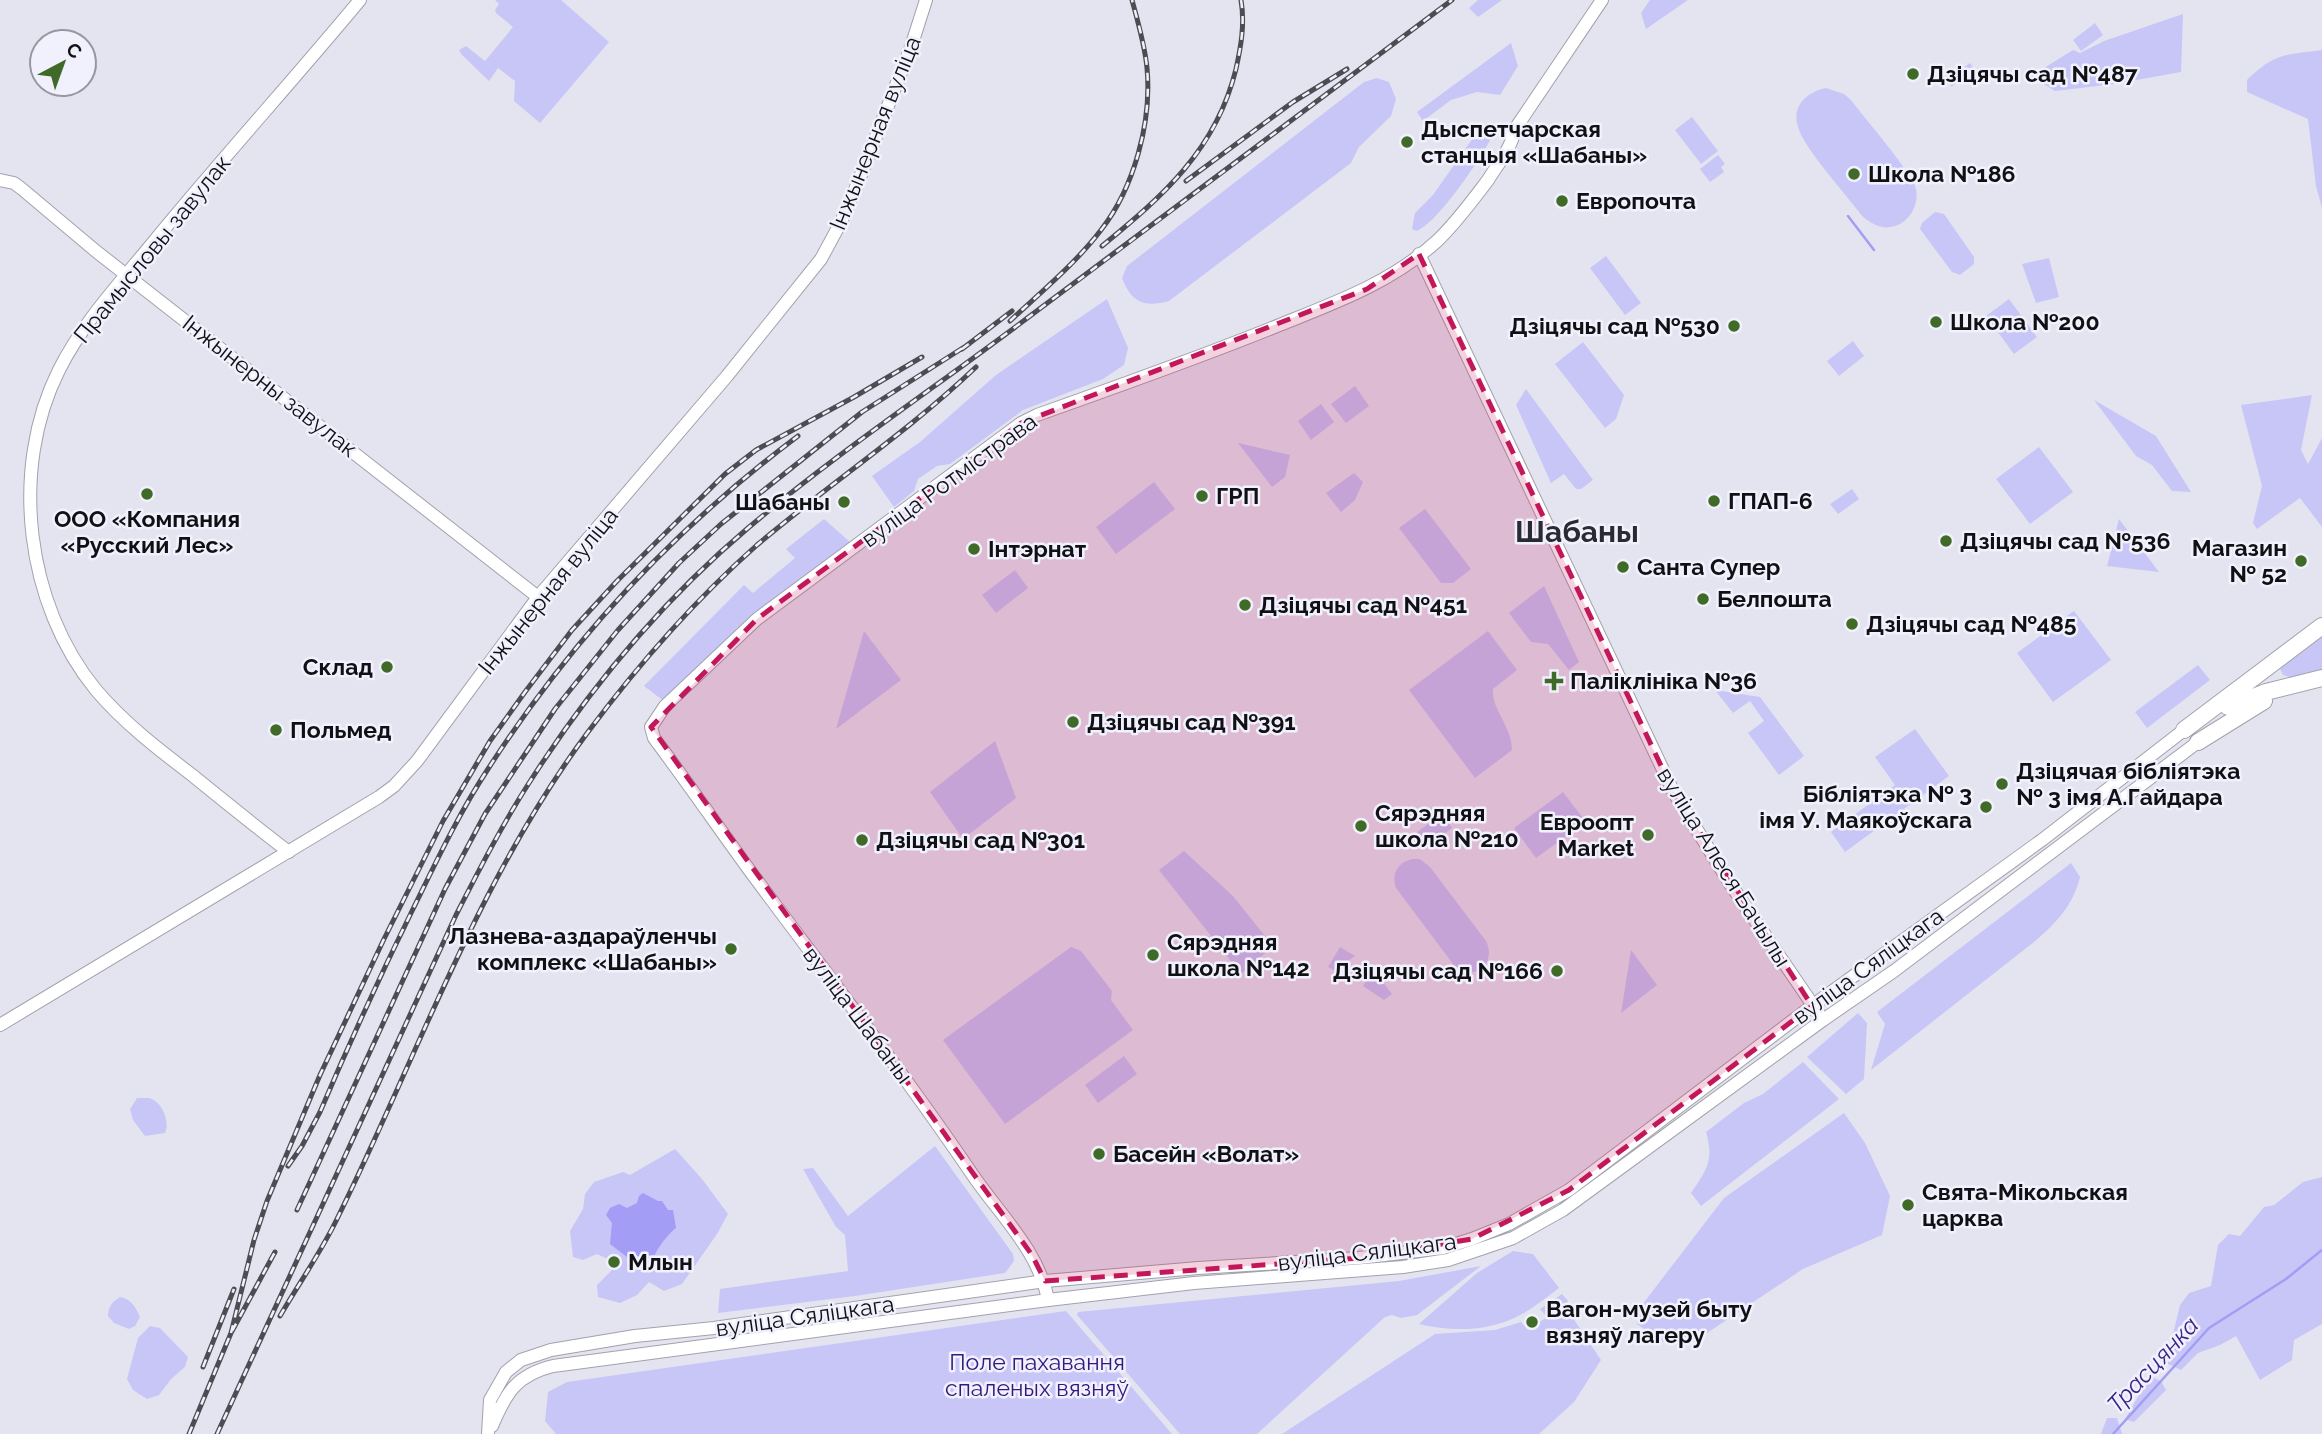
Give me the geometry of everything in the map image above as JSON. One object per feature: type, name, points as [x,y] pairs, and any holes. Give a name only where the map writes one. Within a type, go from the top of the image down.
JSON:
[{"type":"highway","points":[[2184,730],[2322,626]]},
{"type":"highway","points":[[2184,730],[2244,699],[2284,686],[2319,685]]},
{"type":"highway","points":[[2197,742],[2271,698],[2319,685]]},
{"type":"street","name":"Прамысловы завулак","points":[[289,852],[127,723],[97,690],[63,638],[44,589],[36,553],[31,513],[33,459],[47,399],[77,338],[127,274],[360,0]]},
{"type":"street","name":"Інжынерная вуліца","points":[[0,1025],[394,786],[426,750],[538,597],[722,381],[821,259],[857,185],[911,47],[926,0]]},
{"type":"street","name":"вуліца Ротмістрава","points":[[654,738],[651,727],[653,721],[729,643],[757,619],[1021,423],[1172,368],[1367,289],[1419,254],[1515,128],[1602,0]]},
{"type":"street","name":"Інжынерны завулак","points":[[0,180],[14,183],[22,189],[538,597]]},
{"type":"street","name":"вуліца Алеся Бачылы","points":[[1419,254],[1673,791],[1720,868],[1823,1020]]},
{"type":"street","name":"вуліца Сяліцкага","points":[[488,1434],[489,1406],[493,1393],[506,1372],[521,1360],[551,1350],[635,1336],[741,1325],[1045,1281],[1359,1258],[1443,1248],[1509,1224],[1569,1190],[1812,1006],[2058,827],[2184,730]]},
{"type":"street","name":"вуліца Шабаны","points":[[654,738],[932,1114],[981,1188],[1032,1255],[1045,1281],[1048,1300]]},
{"type":"street","name":"вуліца Сяліцкага","points":[[488,1434],[506,1396],[523,1378],[553,1367],[1048,1300],[1194,1283],[1403,1267],[1448,1260],[1529,1231],[1563,1210],[1894,971],[2197,742]]},
{"type":"street","points":[[2058,827],[2067,839]]},
{"type":"street","points":[[635,1336],[638,1354]]},
{"type":"highlighted area","points":[[1419,254],[1673,791],[1812,1006],[1569,1190],[1472,1239],[1359,1258],[1045,1281],[1032,1255],[651,727],[757,619],[1021,423],[1367,289]]},
{"type":"green space","points":[[495,0],[561,0],[609,42],[540,123],[514,101],[515,81],[498,68],[489,81],[459,50],[466,46],[485,61],[513,27],[496,13],[499,4]]},
{"type":"green space","points":[[1478,0],[1502,0],[1478,17],[1469,8]]},
{"type":"green space","points":[[1650,0],[1688,0],[1646,29],[1641,13]]},
{"type":"green space","points":[[2183,14],[2181,72],[2055,91],[2031,76],[2073,50],[2080,53],[2104,41]]},
{"type":"green space","points":[[2095,23],[2103,35],[2081,51],[2073,40]]},
{"type":"green space","points":[[1511,43],[1518,66],[1500,95],[1477,92],[1451,100],[1423,121],[1417,112]]},
{"type":"green space","points":[[2322,50],[2322,208],[2316,186],[2308,119],[2247,92],[2247,80],[2273,60]]},
{"type":"green space","points":[[1970,63],[1975,70],[1951,87],[1950,78]]},
{"type":"green space","points":[[1377,78],[1389,82],[1396,99],[1391,116],[1359,147],[1351,163],[1169,301],[1152,304],[1134,298],[1122,278],[1127,266],[1364,82]]},
{"type":"green space","points":[[1826,88],[1844,94],[1851,100],[1912,181],[1917,195],[1915,205],[1907,219],[1898,225],[1879,226],[1863,217],[1802,136],[1796,119],[1799,106],[1813,93]]},
{"type":"green space","points":[[1692,117],[1718,151],[1701,164],[1675,130]]},
{"type":"green space","points":[[1488,123],[1495,129],[1494,133],[1459,188],[1425,226],[1416,231],[1412,229],[1415,213],[1433,195],[1480,128]]},
{"type":"green space","points":[[1718,155],[1725,164],[1721,167],[1724,172],[1710,182],[1700,169]]},
{"type":"green space","points":[[1935,212],[1944,214],[1974,257],[1974,264],[1960,275],[1952,272],[1920,229],[1922,223]]},
{"type":"green space","points":[[1606,256],[1641,303],[1625,315],[1590,268]]},
{"type":"green space","points":[[2049,258],[2059,297],[2036,303],[2022,264]]},
{"type":"green space","points":[[1107,299],[1128,348],[1124,365],[1103,379],[1023,410],[950,464],[937,466],[918,479],[914,491],[894,507],[872,476],[920,442],[996,375]]},
{"type":"green space","points":[[2009,299],[2037,337],[2014,354],[1986,316]]},
{"type":"green space","points":[[1853,341],[1864,356],[1839,376],[1827,361]]},
{"type":"green space","points":[[1583,342],[1624,395],[1616,419],[1605,428],[1555,364]]},
{"type":"green space","points":[[1355,386],[1369,406],[1346,423],[1331,404]]},
{"type":"green space","points":[[1526,389],[1593,480],[1581,489],[1576,489],[1564,474],[1551,483],[1516,405]]},
{"type":"green space","points":[[2312,395],[2301,450],[2308,464],[2322,438],[2322,527],[2300,498],[2257,529],[2253,523],[2262,486],[2241,405]]},
{"type":"green space","points":[[2094,400],[2156,436],[2191,492],[2172,491],[2152,465],[2136,456]]},
{"type":"green space","points":[[1321,404],[1334,422],[1311,440],[1298,421]]},
{"type":"green space","points":[[1238,443],[1290,455],[1285,477],[1272,487]]},
{"type":"green space","points":[[2039,447],[2073,492],[2030,524],[1996,479]]},
{"type":"green space","points":[[1354,473],[1363,482],[1355,500],[1341,512],[1326,493]]},
{"type":"green space","points":[[1154,482],[1175,509],[1116,554],[1096,527]]},
{"type":"green space","points":[[1852,489],[1859,499],[1838,514],[1830,504]]},
{"type":"green space","points":[[1425,509],[1471,569],[1453,583],[1441,583],[1399,528]]},
{"type":"green space","points":[[824,519],[850,542],[753,616],[723,642],[665,702],[644,686],[744,585],[753,593],[795,558],[786,549]]},
{"type":"green space","points":[[2119,519],[2159,572],[2107,566]]},
{"type":"green space","points":[[1015,570],[1028,588],[996,613],[982,595]]},
{"type":"green space","points":[[1544,586],[1579,662],[1569,670],[1548,644],[1531,642],[1509,613]]},
{"type":"green space","points":[[2074,611],[2111,660],[2053,702],[2017,653],[2051,628],[2057,635],[2070,626],[2064,618]]},
{"type":"green space","points":[[864,631],[901,680],[836,729]]},
{"type":"green space","points":[[1488,631],[1517,670],[1493,689],[1495,704],[1509,733],[1512,750],[1475,778],[1409,690]]},
{"type":"green space","points":[[2322,635],[2322,670],[2293,678],[2283,675],[2279,666]]},
{"type":"green space","points":[[2198,665],[2210,680],[2147,728],[2135,712]]},
{"type":"green space","points":[[1715,690],[1760,697],[1804,756],[1779,775],[1748,733],[1764,721],[1750,701],[1733,713]]},
{"type":"green space","points":[[1915,729],[1949,776],[1845,852],[1831,832],[1895,785],[1875,757]]},
{"type":"green space","points":[[995,741],[1016,798],[963,839],[930,792]]},
{"type":"green space","points":[[1563,792],[1586,822],[1536,858],[1514,828]]},
{"type":"green space","points":[[1442,814],[1452,828],[1428,846],[1417,832]]},
{"type":"green space","points":[[1184,851],[1233,896],[1273,946],[1241,974],[1159,870]]},
{"type":"green space","points":[[1413,859],[1420,859],[1430,867],[1486,941],[1489,956],[1482,968],[1470,972],[1456,968],[1396,888],[1394,878],[1397,869]]},
{"type":"green space","points":[[2071,863],[2080,877],[2077,887],[2063,913],[2049,928],[1871,1070],[1885,1024],[1877,1012]]},
{"type":"green space","points":[[1071,947],[1081,951],[1112,991],[1111,1000],[1133,1030],[1005,1124],[943,1040]]},
{"type":"green space","points":[[1340,947],[1355,956],[1335,971],[1328,967]]},
{"type":"green space","points":[[1631,950],[1657,985],[1621,1013]]},
{"type":"green space","points":[[1373,969],[1392,994],[1384,1000],[1363,986]]},
{"type":"green space","points":[[1858,1013],[1867,1023],[1864,1079],[1846,1094],[1807,1057]]},
{"type":"green space","points":[[1124,1056],[1137,1074],[1098,1103],[1085,1085]]},
{"type":"green space","points":[[1803,1062],[1839,1099],[1701,1206],[1691,1193],[1708,1164],[1706,1132],[1744,1103],[1763,1094]]},
{"type":"green space","points":[[137,1098],[154,1100],[162,1108],[166,1118],[165,1133],[145,1136],[133,1120],[130,1109]]},
{"type":"green space","points":[[1844,1113],[1865,1143],[1890,1196],[1882,1235],[1803,1269],[1707,1333],[1663,1342],[1637,1324],[1638,1313],[1645,1301],[1724,1198]]},
{"type":"green space","points":[[935,1146],[1013,1254],[1014,1261],[1005,1273],[718,1313],[720,1289],[848,1271],[845,1235],[836,1227],[803,1169],[813,1168],[848,1216]]},
{"type":"green space","points":[[675,1149],[728,1214],[682,1284],[664,1291],[649,1282],[637,1295],[620,1303],[598,1297],[597,1285],[611,1271],[614,1262],[597,1254],[583,1260],[573,1257],[570,1231],[583,1209],[585,1194],[594,1182],[623,1172],[630,1175]]},
{"type":"green space","points":[[2322,1177],[2322,1324],[2294,1340],[2292,1360],[2260,1380],[2236,1336],[2198,1353],[2181,1370],[2166,1363],[2180,1305],[2189,1293],[2211,1286],[2218,1245],[2229,1234],[2240,1236],[2264,1207],[2274,1205],[2303,1182]]},
{"type":"green space","points":[[1513,1251],[1533,1254],[1559,1288],[1527,1311],[1497,1324],[1458,1329],[1419,1324],[1477,1273]]},
{"type":"green space","points":[[1481,1266],[1417,1315],[1385,1317],[1257,1434],[1180,1434],[1077,1315],[1078,1312],[1399,1281]]},
{"type":"green space","points":[[1562,1294],[1568,1301],[1565,1306],[1601,1360],[1574,1402],[1539,1434],[1282,1434],[1435,1334],[1495,1330],[1521,1322],[1528,1330],[1547,1317],[1540,1309]]},
{"type":"green space","points":[[120,1297],[132,1304],[140,1317],[135,1326],[129,1329],[114,1323],[108,1316],[111,1305]]},
{"type":"green space","name":"Поле пахавання спаленых вязняў","points":[[1066,1311],[1172,1434],[556,1434],[545,1421],[548,1392],[567,1382]]},
{"type":"green space","points":[[150,1326],[160,1328],[188,1357],[185,1367],[159,1395],[147,1399],[133,1390],[127,1379],[138,1338]]},
{"type":"green space","points":[[2150,1376],[2161,1381],[2166,1390],[2134,1422],[2125,1419]]},
{"type":"green space","points":[[2107,1418],[2117,1418],[2122,1434],[2101,1434]]},
{"type":"shaded area","points":[[643,1193],[662,1201],[668,1210],[673,1210],[676,1228],[664,1240],[655,1255],[627,1257],[610,1244],[612,1223],[606,1215],[610,1208],[619,1204],[627,1208],[637,1203]]},
{"type":"waterway","points":[[1848,216],[1874,250]]},
{"type":"waterway","name":"Трасцянка","points":[[2113,1434],[2209,1328],[2286,1279],[2322,1250]]},
{"type":"railway","points":[[1010,321],[1057,277],[1101,230],[1123,195],[1131,175],[1143,132],[1148,89],[1145,51],[1132,0]]},
{"type":"railway","points":[[1102,246],[1166,189],[1201,147],[1215,124],[1227,98],[1238,60],[1242,26],[1241,0]]},
{"type":"railway","points":[[217,1434],[456,915],[482,865],[519,799],[552,748],[629,647],[686,585],[783,500],[853,445],[998,340],[1452,0]]},
{"type":"railway","points":[[1186,181],[1293,102],[1347,69]]},
{"type":"railway","points":[[962,349],[1012,311]]},
{"type":"railway","points":[[297,1210],[445,889],[485,814],[555,709],[618,630],[679,563],[721,524],[862,412],[969,344]]},
{"type":"railway","points":[[231,1333],[254,1240],[267,1201],[320,1075],[443,821],[490,741],[572,630],[617,581],[725,474],[756,450],[922,357]]},
{"type":"railway","points":[[280,1316],[335,1223],[451,972],[513,848],[588,732],[668,634],[734,566],[784,523],[923,414],[976,367]]},
{"type":"railway","points":[[288,1166],[320,1112],[353,1036],[448,838],[477,786],[520,721],[554,675],[628,589],[709,509],[798,436]]},
{"type":"railway","points":[[189,1434],[231,1333],[275,1252]]},
{"type":"railway","points":[[203,1367],[234,1289]]},
{"type":"place","name":"Дзіцячы сад №487","points":[[1913,74]]},
{"type":"place","name":"Дыспетчарская станцыя «Шабаны»","points":[[1407,142]]},
{"type":"place","name":"Школа №186","points":[[1854,174]]},
{"type":"place","name":"Европочта","points":[[1562,201]]},
{"type":"place","name":"Школа №200","points":[[1936,322]]},
{"type":"place","name":"Дзіцячы сад №530","points":[[1734,326]]},
{"type":"place","name":"ООО «Компания «Русский Лес»","points":[[147,494]]},
{"type":"place","name":"ГРП","points":[[1202,496]]},
{"type":"place","name":"ГПАП-6","points":[[1714,501]]},
{"type":"place","name":"Шабаны","points":[[844,502]]},
{"type":"place","name":"Дзіцячы сад №536","points":[[1946,541]]},
{"type":"place","name":"Інтэрнат","points":[[974,549]]},
{"type":"place","name":"Магазин № 52","points":[[2301,561]]},
{"type":"place","name":"Санта Супер","points":[[1623,567]]},
{"type":"place","name":"Белпошта","points":[[1703,599]]},
{"type":"place","name":"Дзіцячы сад №451","points":[[1245,605]]},
{"type":"place","name":"Дзіцячы сад №485","points":[[1852,624]]},
{"type":"place","name":"Склад","points":[[387,667]]},
{"type":"place","name":"Паліклініка №36","points":[[1554,681]]},
{"type":"place","name":"Дзіцячы сад №391","points":[[1073,722]]},
{"type":"place","name":"Польмед","points":[[276,730]]},
{"type":"place","name":"Дзіцячая бібліятэка № 3 імя А.Гайдара","points":[[2002,784]]},
{"type":"place","name":"Бібліятэка № 3 імя У. Маякоўскага","points":[[1986,807]]},
{"type":"place","name":"Сярэдняя школа №210","points":[[1361,826]]},
{"type":"place","name":"Евроопт Market","points":[[1648,835]]},
{"type":"place","name":"Дзіцячы сад №301","points":[[862,840]]},
{"type":"place","name":"Лазнева-аздараўленчы комплекс «Шабаны»","points":[[731,949]]},
{"type":"place","name":"Сярэдняя школа №142","points":[[1153,955]]},
{"type":"place","name":"Дзіцячы сад №166","points":[[1557,971]]},
{"type":"place","name":"Басейн «Волат»","points":[[1099,1154]]},
{"type":"place","name":"Свята-Мікольская царква","points":[[1908,1205]]},
{"type":"place","name":"Млын","points":[[614,1262]]},
{"type":"place","name":"Вагон-музей быту вязняў лагеру","points":[[1532,1322]]},
{"type":"district","name":"Шабаны","points":[[1577,532]]}]
